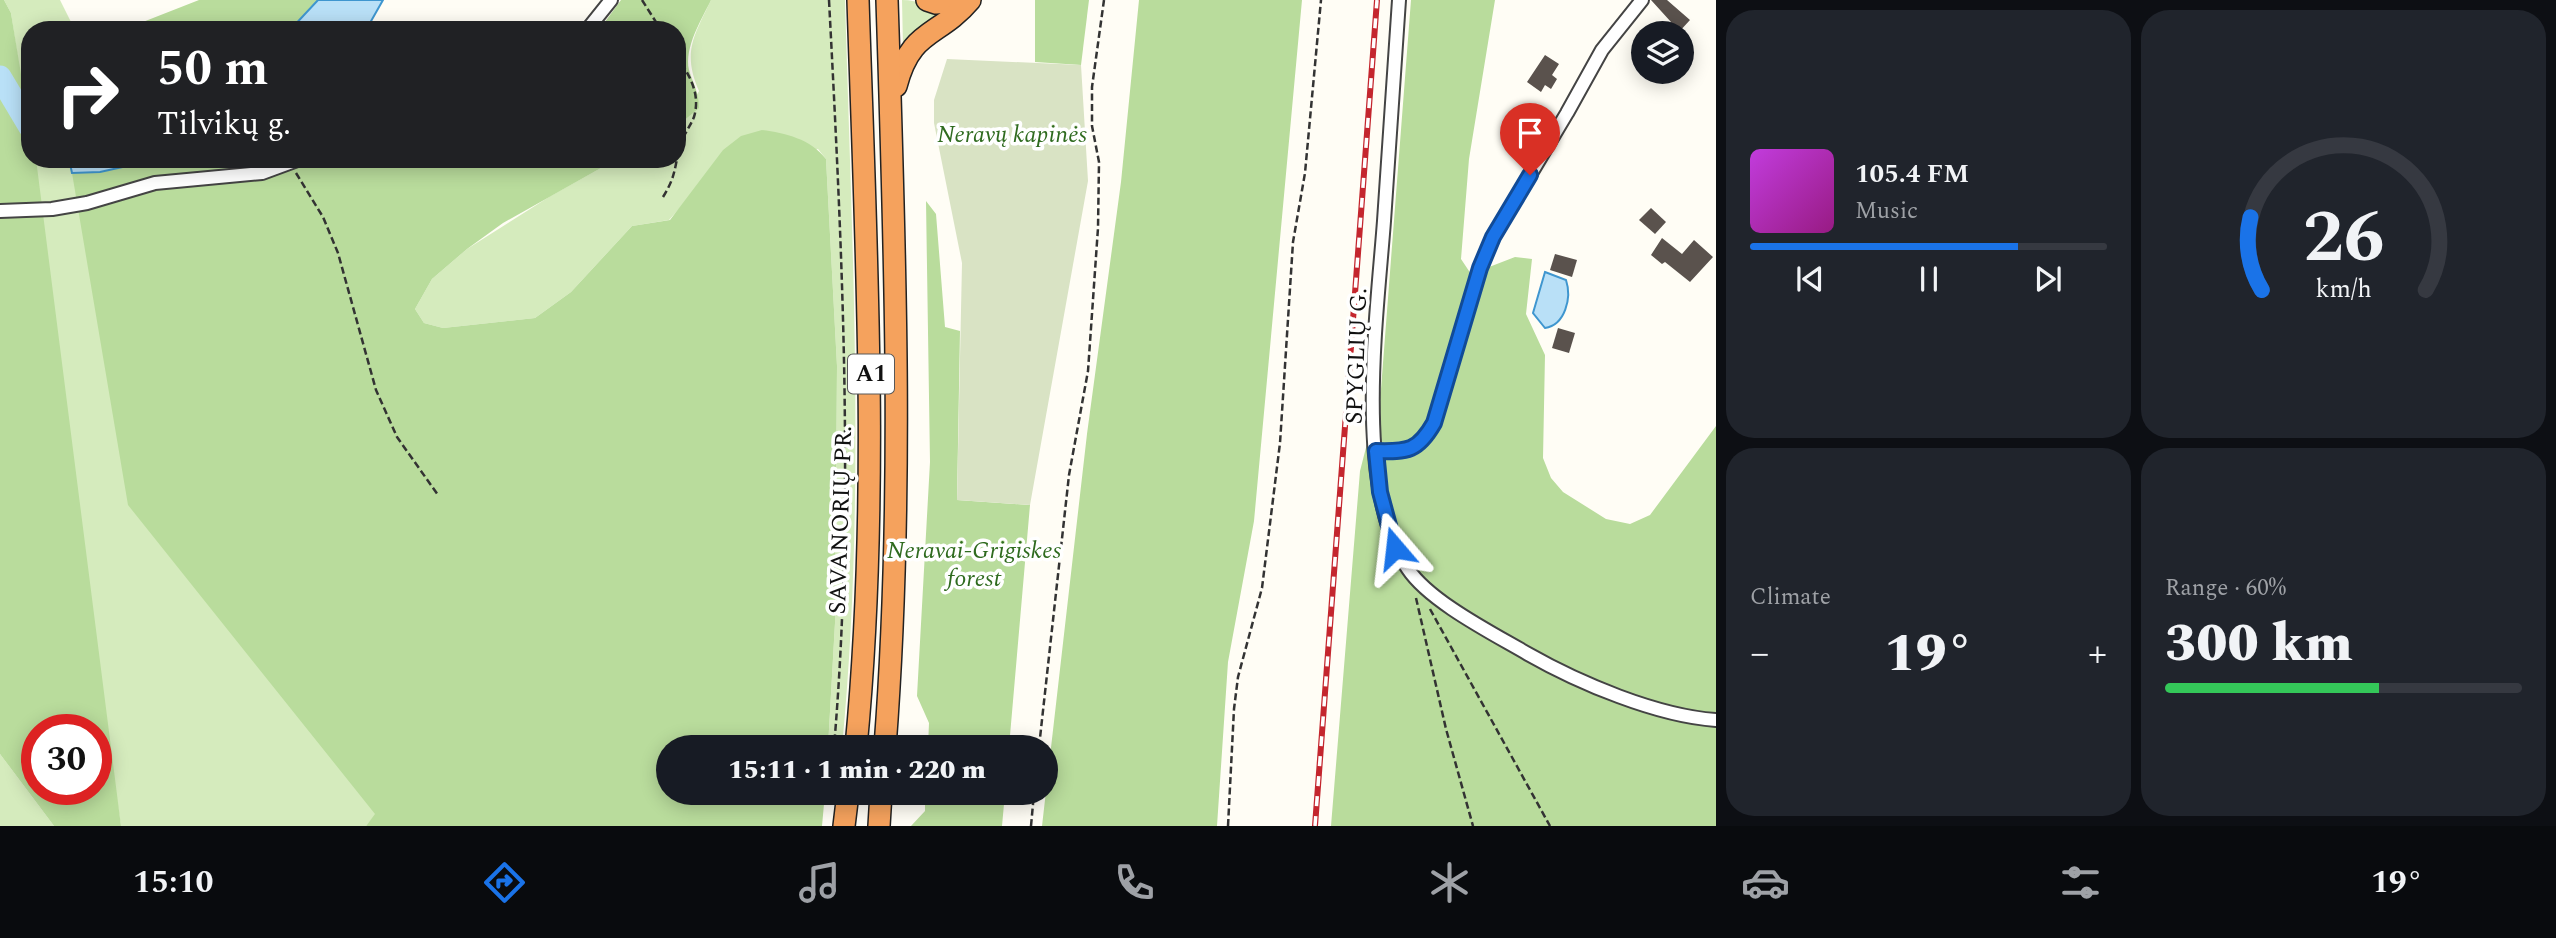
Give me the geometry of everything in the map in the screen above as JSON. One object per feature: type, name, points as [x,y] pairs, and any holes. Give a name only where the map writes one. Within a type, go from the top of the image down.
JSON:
[{"type":"highway","name":"SAVANORIŲ PR.","points":[[857,735],[868,540],[871,387],[858,0]]},
{"type":"highway","name":"A1","points":[[886,735],[893,642],[897,502],[897,277],[887,0]]},
{"type":"highway","points":[[927,0],[936,3],[968,0]]},
{"type":"highway","points":[[891,108],[903,60],[915,44],[968,0]]},
{"type":"highway","points":[[846,826],[849,805]]},
{"type":"highway","points":[[879,825],[880,805]]},
{"type":"street","points":[[594,21],[611,0]]},
{"type":"street","name":"SPYGLIŲ G.","points":[[1399,0],[1376,337],[1376,451],[1385,517],[1395,548],[1410,572],[1448,606],[1567,676],[1688,718],[1716,720]]},
{"type":"street","points":[[1376,451],[1410,450],[1423,443],[1434,423],[1480,268],[1493,237],[1602,50],[1642,0]]},
{"type":"street","points":[[0,211],[51,209],[155,183],[262,173],[277,168]]},
{"type":"path","points":[[642,0],[655,21]]},
{"type":"path","points":[[829,0],[841,268],[844,479],[834,735]]},
{"type":"path","points":[[1040,735],[1069,475],[1088,371],[1089,322],[1098,228],[1099,162],[1092,127],[1093,87],[1104,0]]},
{"type":"path","points":[[1228,826],[1237,688],[1262,588],[1280,443],[1293,242],[1304,173],[1321,0]]},
{"type":"path","points":[[686,73],[696,91],[696,103],[686,134]]},
{"type":"path","points":[[299,168],[338,253],[376,390],[397,437],[438,495]]},
{"type":"path","points":[[663,197],[676,176],[677,168]]},
{"type":"path","points":[[1410,572],[1446,729],[1473,826]]},
{"type":"path","points":[[1430,609],[1550,826]]},
{"type":"path","points":[[1031,826],[1033,805]]},
{"type":"green space","points":[[0,0],[4,0],[11,13],[21,74],[21,168],[37,168],[107,714],[21,714],[21,782],[0,754]]},
{"type":"green space","points":[[4,0],[60,0],[70,21],[21,21],[21,79],[11,13]]},
{"type":"green space","points":[[199,0],[318,0],[298,21],[145,21]]},
{"type":"green space","points":[[621,0],[711,0],[695,34],[688,61],[699,108],[686,119],[686,21],[606,21]]},
{"type":"green space","points":[[711,0],[845,0],[855,467],[854,561],[843,735],[829,735],[835,623],[837,366],[826,159],[818,149],[688,199],[669,220],[632,226],[571,292],[535,318],[443,328],[424,323],[415,309],[432,279],[467,249],[601,168],[686,168],[686,115],[699,91],[691,65],[695,34]]},
{"type":"green space","points":[[902,0],[914,1],[951,11],[903,48]]},
{"type":"green space","points":[[1035,0],[1089,0],[1081,65],[1035,62]]},
{"type":"green space","points":[[1139,0],[1302,0],[1254,521],[1228,662],[1217,826],[1042,826],[1044,805],[1058,805],[1058,735],[1052,735],[1087,434],[1121,182]]},
{"type":"green space","points":[[1411,0],[1495,0],[1469,159],[1461,259],[1471,274],[1515,257],[1532,259],[1526,314],[1545,355],[1543,458],[1551,478],[1563,492],[1606,519],[1630,524],[1650,515],[1716,426],[1716,826],[1331,826],[1360,471],[1381,389]]},
{"type":"green space","points":[[0,53],[21,97],[21,168],[84,168],[376,814],[366,826],[121,826],[112,769],[112,714],[103,714]]},
{"type":"green space","name":"Neravų kapinės","points":[[947,59],[1081,65],[1088,181],[1030,505],[957,500],[962,263],[934,123],[934,100]]},
{"type":"green space","points":[[762,130],[788,135],[805,142],[826,159],[837,366],[835,623],[829,735],[656,735],[656,805],[824,805],[822,826],[366,826],[375,814],[128,505],[72,173],[118,168],[601,168],[503,223],[432,279],[415,309],[424,323],[443,328],[535,318],[571,292],[632,226],[670,220],[723,150],[741,136]]},
{"type":"green space","name":"Neravai-Grigiskes forest","points":[[926,201],[936,214],[945,327],[960,331],[957,500],[1030,505],[1010,735],[928,735],[929,723],[917,696],[930,462]]},
{"type":"green space","points":[[0,754],[21,782],[21,805],[38,805],[54,826],[0,826]]},
{"type":"green space","points":[[112,755],[121,826],[54,826],[38,805],[112,805]]},
{"type":"green space","points":[[925,805],[1004,805],[1002,826],[911,826],[925,811]]},
{"type":"water","points":[[318,0],[383,0],[371,21],[298,21]]},
{"type":"water","points":[[71,168],[118,168],[100,172],[72,173]]},
{"type":"water","points":[[1545,272],[1566,280],[1568,295],[1565,310],[1558,322],[1545,328],[1533,313]]},
{"type":"building","points":[[1651,0],[1667,0],[1690,20],[1670,21]]},
{"type":"building","points":[[1545,55],[1559,64],[1552,75],[1557,79],[1551,89],[1545,85],[1541,92],[1527,82]]},
{"type":"building","points":[[1651,208],[1666,222],[1655,234],[1639,220]]},
{"type":"building","points":[[1662,238],[1682,254],[1694,240],[1713,257],[1690,282],[1665,262],[1662,264],[1651,255]]},
{"type":"building","points":[[1555,254],[1577,260],[1572,277],[1550,270]]},
{"type":"building","points":[[1558,328],[1575,333],[1569,353],[1552,348]]},
{"type":"waterway","points":[[0,77],[21,112]]},
{"type":"railway","points":[[1315,826],[1377,0]]},
{"type":"route","points":[[1395,548],[1380,492],[1376,451],[1410,450],[1423,443],[1434,423],[1480,268],[1493,237],[1530,175]]}]
